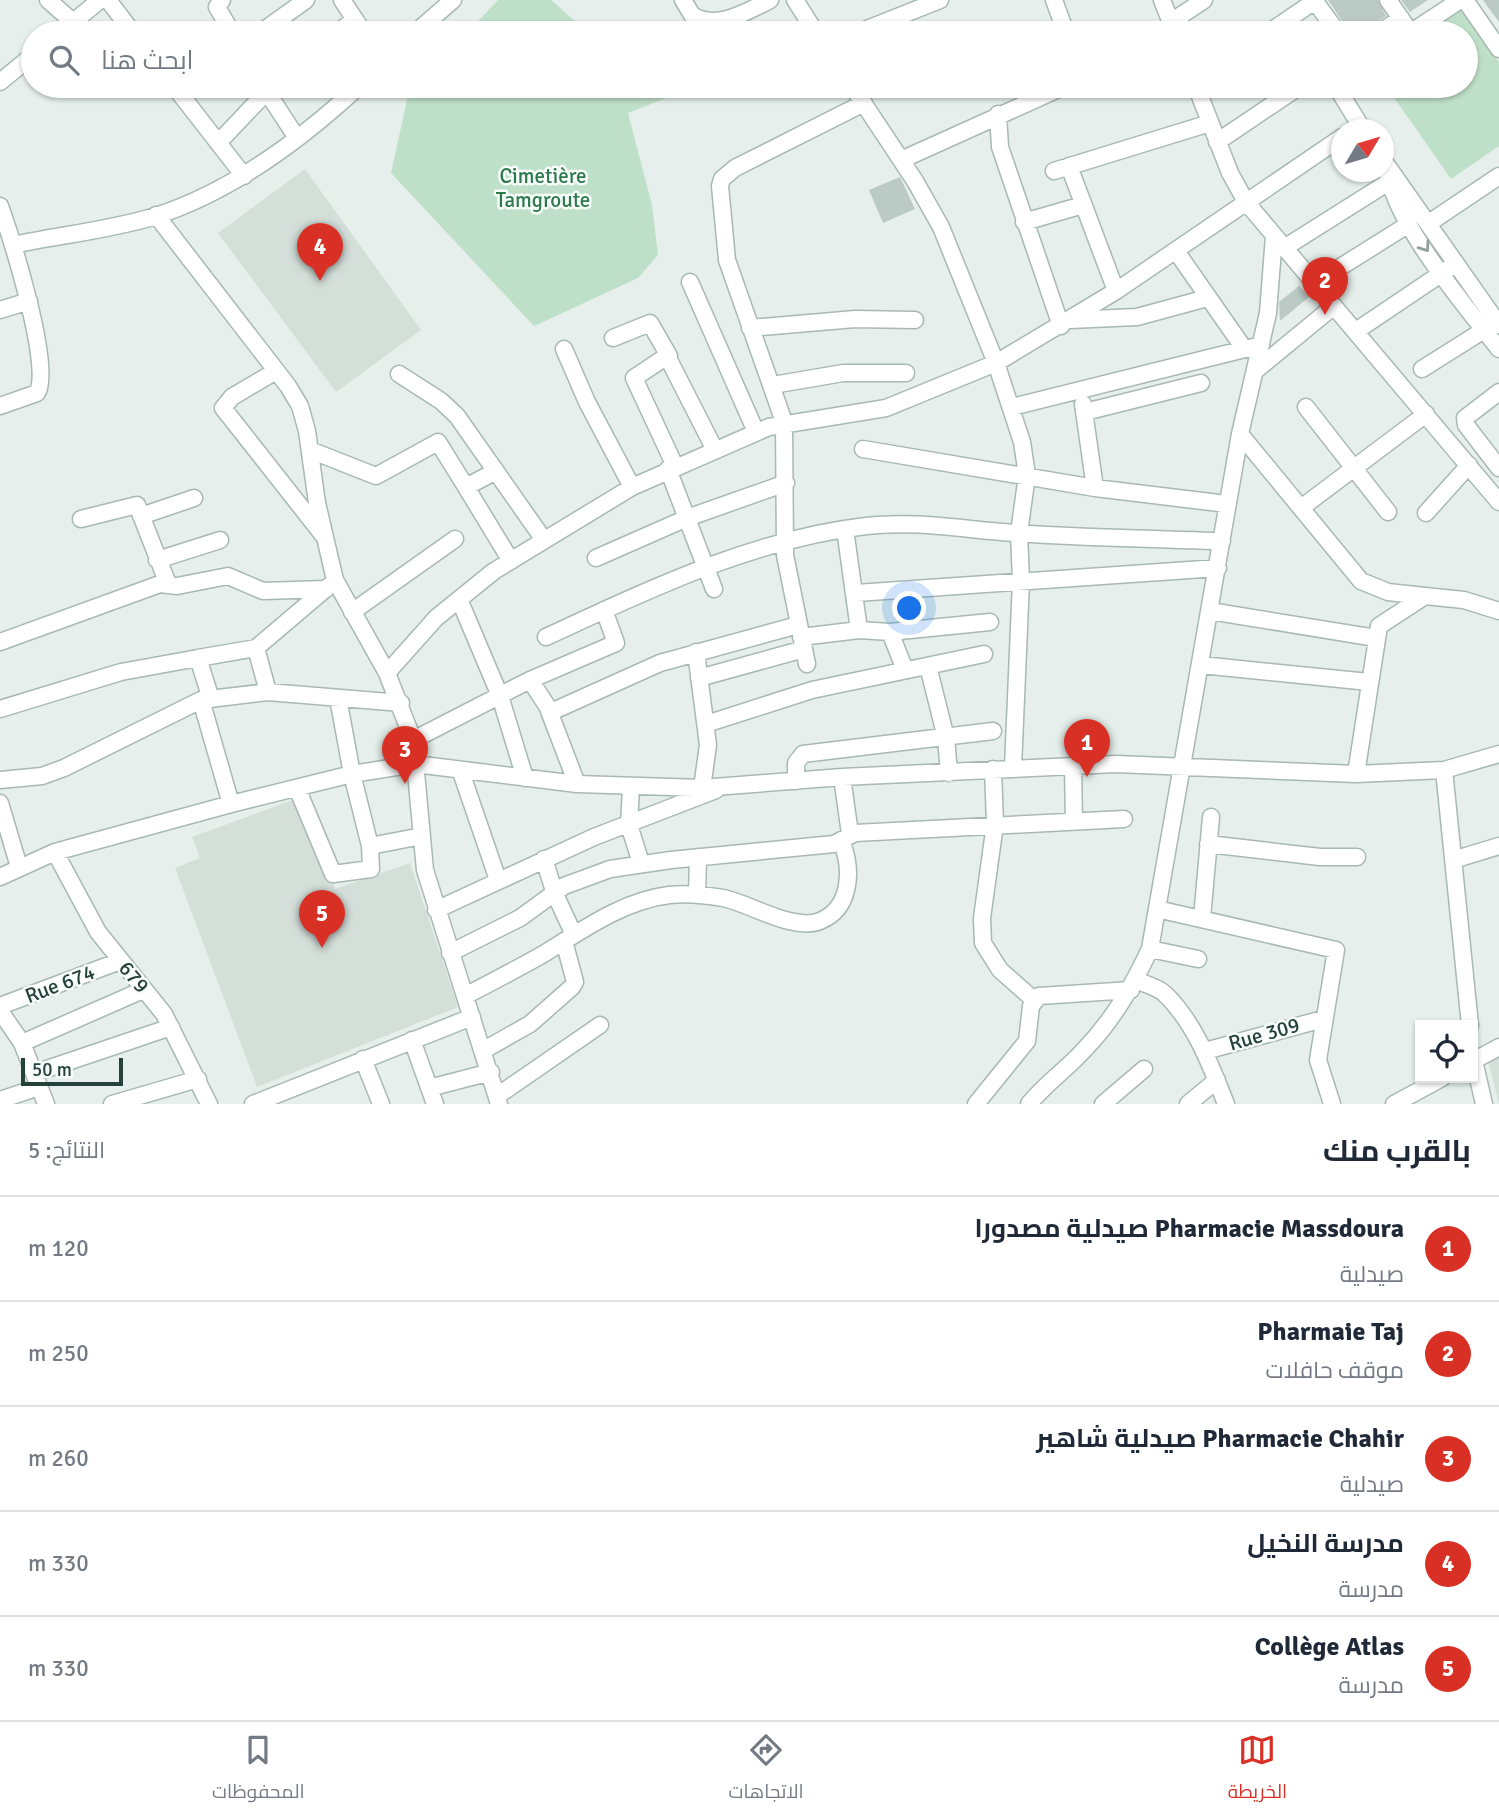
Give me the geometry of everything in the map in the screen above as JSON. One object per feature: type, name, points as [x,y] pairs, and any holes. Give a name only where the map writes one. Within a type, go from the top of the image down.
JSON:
[{"type":"street","points":[[48,0],[72,21]]},
{"type":"street","points":[[74,21],[100,0]]},
{"type":"street","points":[[108,0],[125,21]]},
{"type":"street","points":[[222,0],[218,9],[225,21]]},
{"type":"street","points":[[277,21],[306,0]]},
{"type":"street","points":[[342,0],[355,19],[352,21]]},
{"type":"street","points":[[429,21],[453,0]]},
{"type":"street","points":[[683,0],[692,15],[708,20],[737,17],[770,0]]},
{"type":"street","points":[[795,0],[808,21]]},
{"type":"street","points":[[1054,0],[1062,21]]},
{"type":"street","points":[[1162,0],[1170,21]]},
{"type":"street","points":[[1181,21],[1204,0]]},
{"type":"street","points":[[1285,21],[1314,0],[1329,21]]},
{"type":"street","points":[[1388,0],[1403,21]]},
{"type":"street","points":[[1429,21],[1463,0],[1498,44]]},
{"type":"street","points":[[887,21],[936,1]]},
{"type":"street","points":[[1397,21],[1401,18]]},
{"type":"street","points":[[0,82],[21,65]]},
{"type":"street","points":[[183,98],[244,176]]},
{"type":"street","points":[[218,143],[257,98]]},
{"type":"street","points":[[273,98],[297,138]]},
{"type":"street","points":[[13,245],[156,215],[244,176],[297,138],[345,98]]},
{"type":"street","points":[[860,98],[946,236],[996,363],[1022,442],[1027,475],[1019,533],[1021,581],[1013,768]]},
{"type":"street","points":[[901,160],[1036,98]]},
{"type":"street","points":[[1201,98],[1217,142],[1246,202],[1499,502]]},
{"type":"street","points":[[1217,142],[1282,98]]},
{"type":"street","points":[[1342,98],[1353,119]]},
{"type":"street","points":[[803,644],[784,540],[784,422],[727,260],[720,193],[722,179],[735,168],[864,103]]},
{"type":"street","points":[[998,114],[1000,147],[1024,222],[1066,323]]},
{"type":"street","points":[[1116,291],[1083,205],[1061,168],[1210,123]]},
{"type":"street","points":[[387,673],[421,633],[459,599],[511,561],[632,487],[784,422],[886,408],[996,363],[1116,291],[1331,144]]},
{"type":"street","points":[[1429,223],[1499,176]]},
{"type":"street","points":[[1394,178],[1429,223],[1450,268]]},
{"type":"street","points":[[1034,1102],[1089,1045],[1133,985],[1150,950],[1227,504],[1268,313],[1279,242],[1372,182]]},
{"type":"street","points":[[1393,182],[1409,224],[1450,268],[1492,328],[1499,349]]},
{"type":"street","points":[[1024,222],[1083,205]]},
{"type":"street","points":[[0,206],[29,301],[41,387],[30,398],[0,406]]},
{"type":"street","points":[[156,215],[276,371],[300,407],[310,450],[317,503],[327,540],[330,585],[352,612],[401,703],[413,740],[425,870],[498,1100],[600,1025]]},
{"type":"street","points":[[1315,283],[1409,224]]},
{"type":"street","points":[[1176,251],[1243,347]]},
{"type":"street","points":[[1356,331],[1450,268]]},
{"type":"street","points":[[690,282],[756,432]]},
{"type":"street","points":[[1066,323],[1137,317],[1207,298]]},
{"type":"street","points":[[0,310],[29,301]]},
{"type":"street","points":[[1255,371],[1335,306]]},
{"type":"street","points":[[750,328],[855,319],[915,320]]},
{"type":"street","points":[[613,338],[650,323],[715,450]]},
{"type":"street","points":[[1422,369],[1492,328]]},
{"type":"street","points":[[1012,407],[1243,347],[1261,345]]},
{"type":"street","points":[[564,349],[587,402],[632,487]]},
{"type":"street","points":[[669,356],[634,378],[672,468],[687,518],[714,589]]},
{"type":"street","points":[[276,371],[232,397],[223,408],[327,540]]},
{"type":"street","points":[[773,385],[843,373],[906,373]]},
{"type":"street","points":[[399,374],[457,416],[544,540]]},
{"type":"street","points":[[1085,412],[1201,383]]},
{"type":"street","points":[[1079,388],[1085,412],[1095,488]]},
{"type":"street","points":[[1499,392],[1465,418],[1466,425],[1499,468]]},
{"type":"street","points":[[1307,407],[1388,512]]},
{"type":"street","points":[[1301,508],[1426,414]]},
{"type":"street","points":[[1240,434],[1360,581],[1388,592],[1464,600],[1499,611]]},
{"type":"street","points":[[310,450],[376,475],[438,442],[511,561]]},
{"type":"street","points":[[863,449],[1095,488],[1227,504]]},
{"type":"street","points":[[1473,469],[1499,477]]},
{"type":"street","points":[[1426,513],[1473,469]]},
{"type":"street","points":[[466,487],[496,471]]},
{"type":"street","points":[[596,558],[687,518],[786,483]]},
{"type":"street","points":[[141,516],[194,498]]},
{"type":"street","points":[[81,519],[134,504],[139,507],[168,584]]},
{"type":"street","points":[[546,637],[705,567],[784,540],[845,529],[919,525],[1019,533],[1222,541]]},
{"type":"street","points":[[845,529],[856,593],[859,630]]},
{"type":"street","points":[[352,612],[455,539]]},
{"type":"street","points":[[157,560],[220,541]]},
{"type":"street","points":[[856,593],[1218,568]]},
{"type":"street","points":[[0,642],[160,584],[184,585],[228,576],[263,591],[330,585]]},
{"type":"street","points":[[0,709],[121,672],[256,648],[330,585]]},
{"type":"street","points":[[1356,774],[1379,626],[1425,596]]},
{"type":"street","points":[[459,599],[500,696],[525,778]]},
{"type":"street","points":[[413,740],[530,680],[616,643],[604,610]]},
{"type":"street","points":[[1210,611],[1376,638]]},
{"type":"street","points":[[699,678],[803,644],[859,630],[890,632],[990,622]]},
{"type":"street","points":[[890,632],[905,670]]},
{"type":"street","points":[[550,711],[640,670],[696,652],[803,644]]},
{"type":"street","points":[[256,648],[268,692]]},
{"type":"street","points":[[696,652],[708,745],[702,788]]},
{"type":"street","points":[[706,724],[812,690],[984,654]]},
{"type":"street","points":[[198,658],[231,804]]},
{"type":"street","points":[[1201,665],[1370,682]]},
{"type":"street","points":[[928,666],[946,738],[949,773]]},
{"type":"street","points":[[530,680],[550,711],[577,784]]},
{"type":"street","points":[[0,780],[42,776],[64,768],[206,700],[268,692],[401,703]]},
{"type":"street","points":[[297,788],[310,825],[333,874],[371,869],[370,846],[352,774],[338,698]]},
{"type":"street","points":[[796,781],[796,763],[803,754],[993,731]]},
{"type":"street","points":[[0,877],[55,852],[231,804],[352,774],[415,764],[461,772],[577,784],[702,788],[1013,768],[1182,765],[1356,774],[1444,770],[1499,754]]},
{"type":"street","points":[[1073,767],[1074,822]]},
{"type":"street","points":[[993,769],[995,824],[982,918],[983,943],[1000,970],[1034,1000]]},
{"type":"street","points":[[1444,770],[1469,1020]]},
{"type":"street","points":[[461,772],[498,880]]},
{"type":"street","points":[[465,996],[607,915],[643,901],[671,895],[724,898],[799,922],[817,922],[832,912],[848,886],[850,869],[842,777]]},
{"type":"street","points":[[631,787],[629,825],[641,863]]},
{"type":"street","points":[[436,911],[544,859],[723,787]]},
{"type":"street","points":[[0,803],[19,867]]},
{"type":"street","points":[[1202,918],[1211,817]]},
{"type":"street","points":[[450,953],[520,918],[590,874],[641,863],[995,824],[1124,819]]},
{"type":"street","points":[[370,846],[422,836]]},
{"type":"street","points":[[1208,844],[1320,857],[1357,857]]},
{"type":"street","points":[[1453,860],[1499,846]]},
{"type":"street","name":"679","points":[[55,852],[98,932],[172,1027],[209,1104]]},
{"type":"street","points":[[697,895],[698,857]]},
{"type":"street","points":[[484,1050],[530,1024],[567,994],[575,982],[569,938],[544,859]]},
{"type":"street","points":[[1157,909],[1336,950],[1322,1019],[1318,1060],[1332,1104]]},
{"type":"street","points":[[1150,950],[1198,959]]},
{"type":"street","name":"Rue 674","points":[[0,1009],[120,961]]},
{"type":"street","points":[[1034,1000],[1049,993],[1133,985],[1165,994],[1205,1051],[1226,1104]]},
{"type":"street","points":[[22,1043],[143,990]]},
{"type":"street","points":[[976,1104],[1027,1041],[1034,1000]]},
{"type":"street","points":[[0,1009],[22,1043],[46,1104]]},
{"type":"street","points":[[253,1104],[472,1017]]},
{"type":"street","name":"Rue 309","points":[[1205,1051],[1322,1019]]},
{"type":"street","points":[[0,1100],[37,1080],[172,1027]]},
{"type":"street","points":[[411,1040],[435,1104]]},
{"type":"street","points":[[1478,1057],[1499,1047]]},
{"type":"street","points":[[363,1059],[381,1104]]},
{"type":"street","points":[[1103,1104],[1144,1069]]},
{"type":"street","points":[[429,1088],[491,1072]]},
{"type":"street","points":[[112,1104],[198,1079]]},
{"type":"street","points":[[1478,1079],[1484,1104]]},
{"type":"street","points":[[1188,1104],[1217,1080]]},
{"type":"street","points":[[1394,1104],[1433,1083]]},
{"type":"shaded area","points":[[305,169],[421,330],[336,392],[218,233]]},
{"type":"shaded area","points":[[301,797],[335,889],[410,863],[458,1007],[257,1087],[175,868],[200,858],[192,837]]},
{"type":"shaded area","points":[[1499,1055],[1499,1104],[1487,1057]]},
{"type":"green space","points":[[498,0],[551,0],[575,21],[478,21]]},
{"type":"green space","points":[[1458,3],[1471,21],[1432,21]]},
{"type":"green space","points":[[1478,32],[1499,62],[1499,146],[1451,179],[1394,98],[1478,98]]},
{"type":"green space","name":"Cimetière Tamgroute","points":[[407,98],[666,98],[628,113],[652,205],[658,255],[638,278],[534,326],[391,173]]},
{"type":"building","points":[[1328,0],[1378,0],[1386,16],[1379,21],[1342,21]]},
{"type":"building","points":[[1401,0],[1428,0],[1410,12]]},
{"type":"building","points":[[1483,0],[1499,0],[1499,22]]},
{"type":"building","points":[[900,177],[915,209],[883,223],[869,190]]},
{"type":"building","points":[[1299,286],[1309,297],[1280,321],[1279,302]]},
{"type":"place","name":"مدرسة النخيل","points":[[320,281]]},
{"type":"place","name":"Pharmaie Taj","points":[[1325,315]]},
{"type":"place","name":"Pharmacie Massdoura صيدلية مصدورا","points":[[1087,777]]},
{"type":"place","name":"Pharmacie Chahir صيدلية شاهير","points":[[405,784]]},
{"type":"place","name":"Collège Atlas","points":[[322,948]]}]
